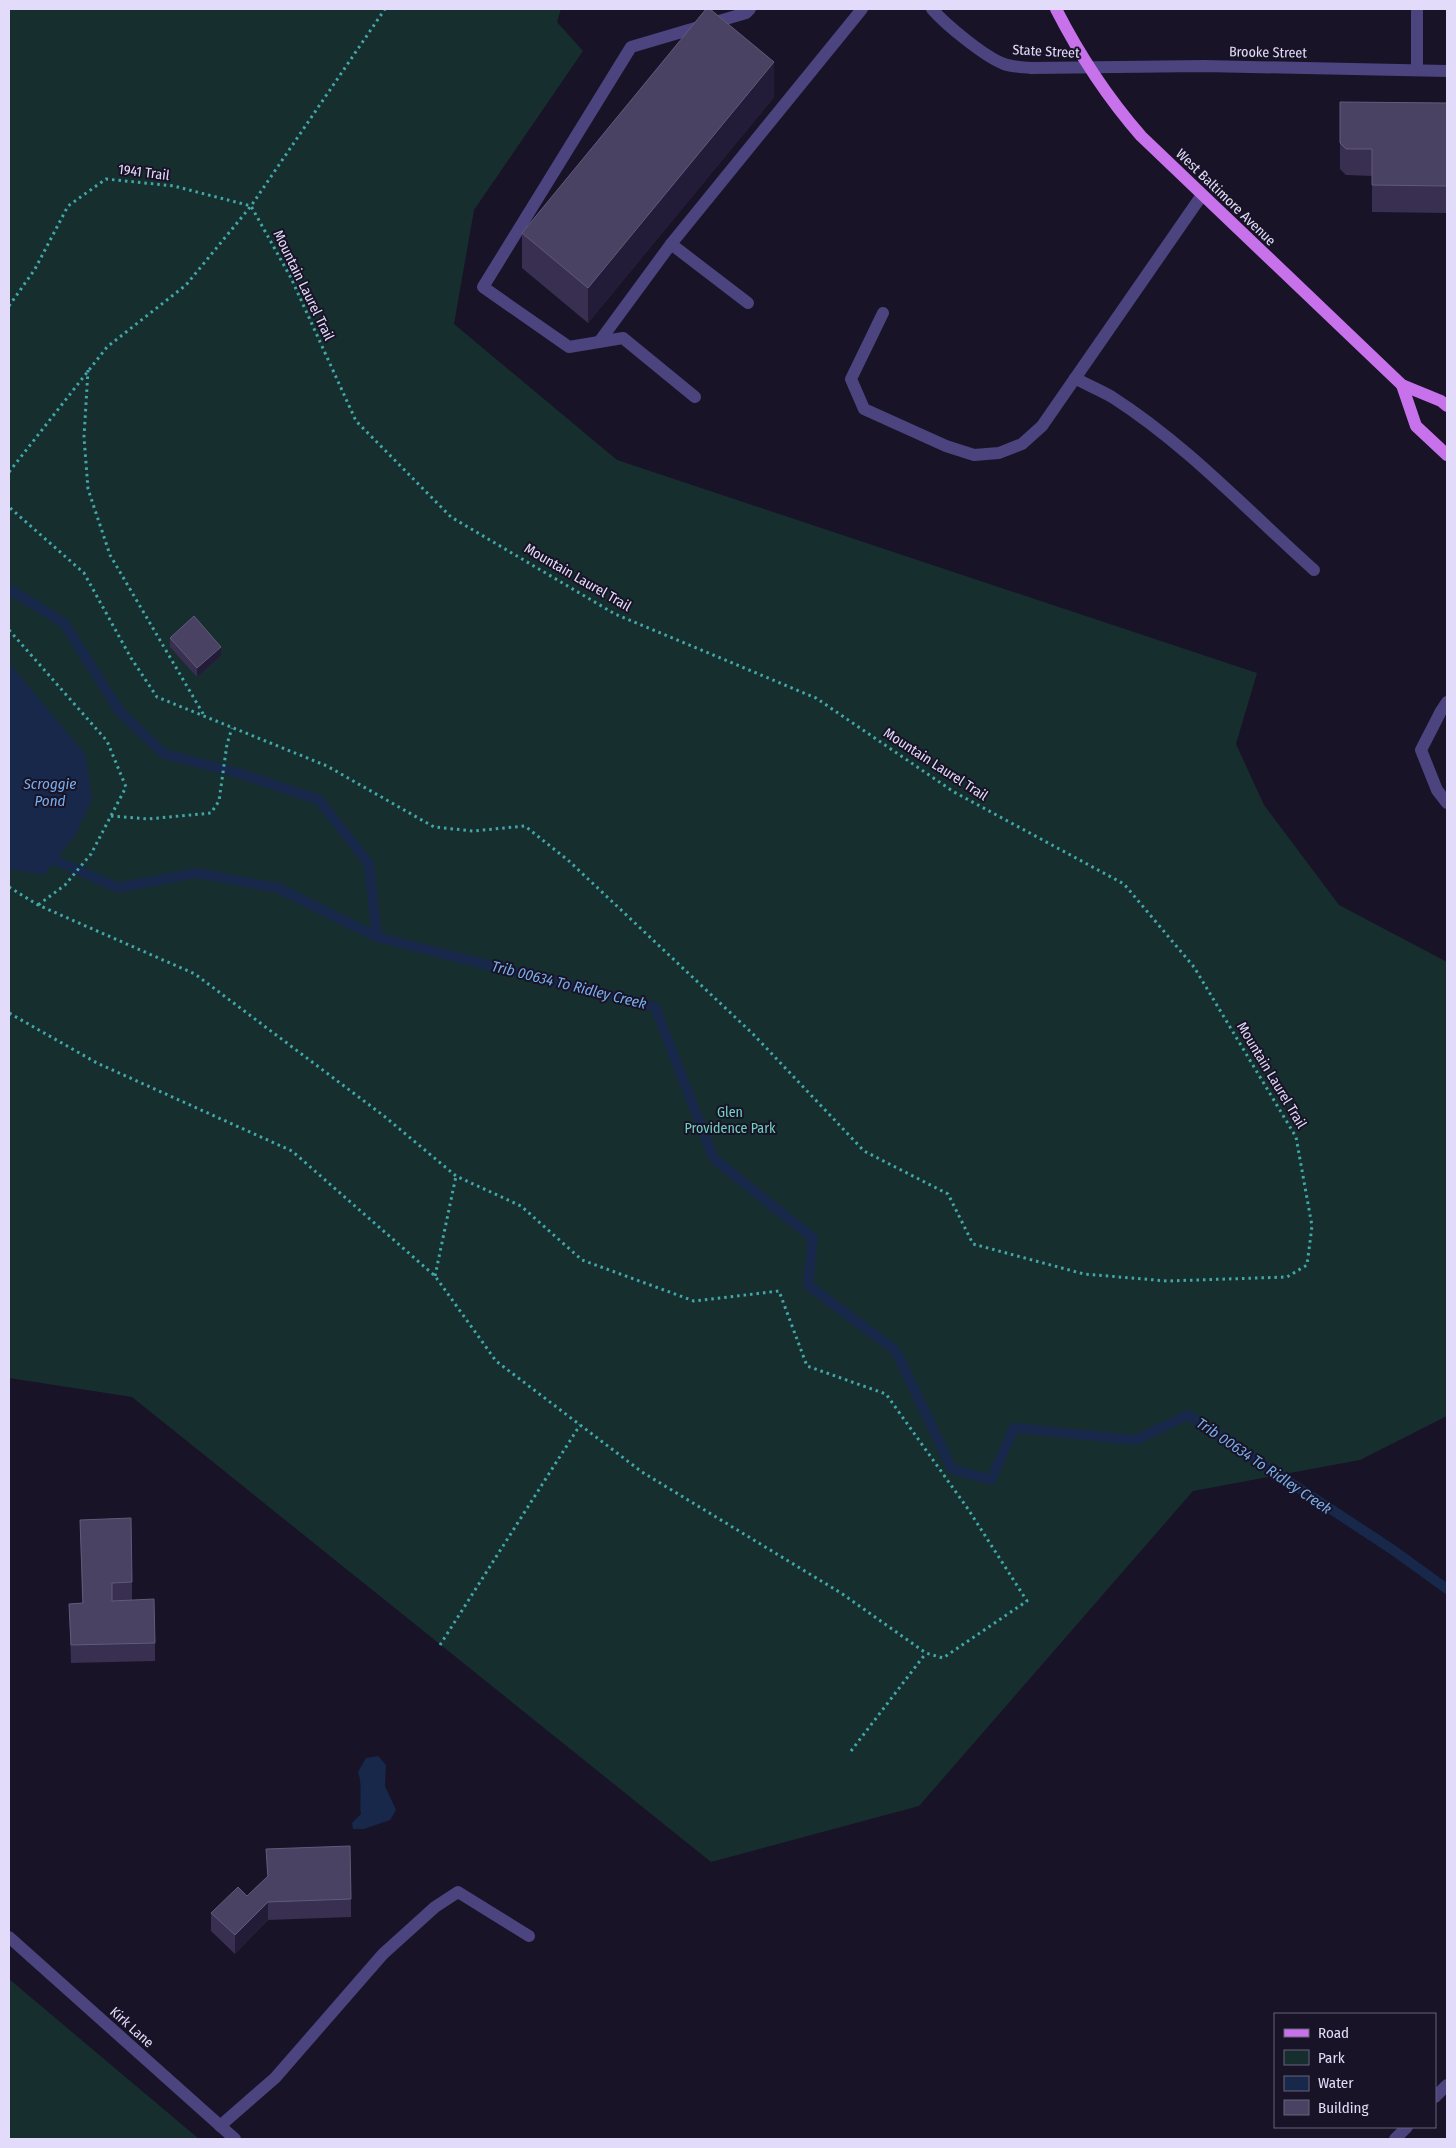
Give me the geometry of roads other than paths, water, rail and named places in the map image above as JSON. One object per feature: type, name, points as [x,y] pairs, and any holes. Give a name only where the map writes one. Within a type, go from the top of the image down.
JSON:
[{"type":"main road","name":"West Baltimore Avenue","points":[[1056,9],[1088,68],[1113,104],[1140,136],[1402,386]]},
{"type":"main road","points":[[1402,386],[1445,403]]},
{"type":"main road","points":[[1402,386],[1416,426],[1447,455]]},
{"type":"street","points":[[695,398],[623,338],[569,347],[483,287],[631,47],[746,13],[750,9]]},
{"type":"street","points":[[600,342],[670,244],[862,9]]},
{"type":"street","name":"State Street","points":[[932,9],[949,26],[995,60],[1006,65],[1031,68],[1088,68]]},
{"type":"street","points":[[1417,9],[1417,70]]},
{"type":"street","name":"Brooke Street","points":[[1088,68],[1204,66],[1447,71]]},
{"type":"street","points":[[883,313],[851,379],[864,409],[946,446],[974,455],[999,453],[1022,444],[1042,426],[1202,195]]},
{"type":"street","points":[[670,244],[748,303]]},
{"type":"street","points":[[1074,378],[1111,397],[1156,430],[1217,479],[1314,570]]},
{"type":"street","points":[[1447,702],[1421,750],[1437,790],[1447,803]]},
{"type":"street","points":[[220,2126],[275,2078],[383,1954],[435,1907],[458,1892],[529,1936]]},
{"type":"street","name":"Kirk Lane","points":[[9,1937],[234,2139]]},
{"type":"street","points":[[1436,2097],[1447,2085]]},
{"type":"street","points":[[1395,2139],[1405,2128]]},
{"type":"water","name":"Scroggie Pond","points":[[9,663],[85,754],[92,798],[76,834],[44,875],[9,869]]},
{"type":"water","points":[[378,1756],[386,1765],[385,1786],[396,1810],[390,1820],[364,1829],[353,1829],[352,1823],[361,1814],[358,1772],[366,1758]]},
{"type":"waterway","name":"Trib 00634 To Ridley Creek","points":[[9,589],[64,623],[120,712],[164,754],[238,773],[319,800],[369,864],[377,937],[655,1007],[714,1159],[813,1238],[808,1285],[896,1351],[952,1469],[991,1480],[1014,1428],[1136,1440],[1188,1415],[1393,1550],[1447,1589]]},
{"type":"waterway","points":[[55,860],[118,888],[196,873],[278,888],[377,937]]},
{"type":"park label","name":"Glen Providence Park","points":[[730,1120]]}]
